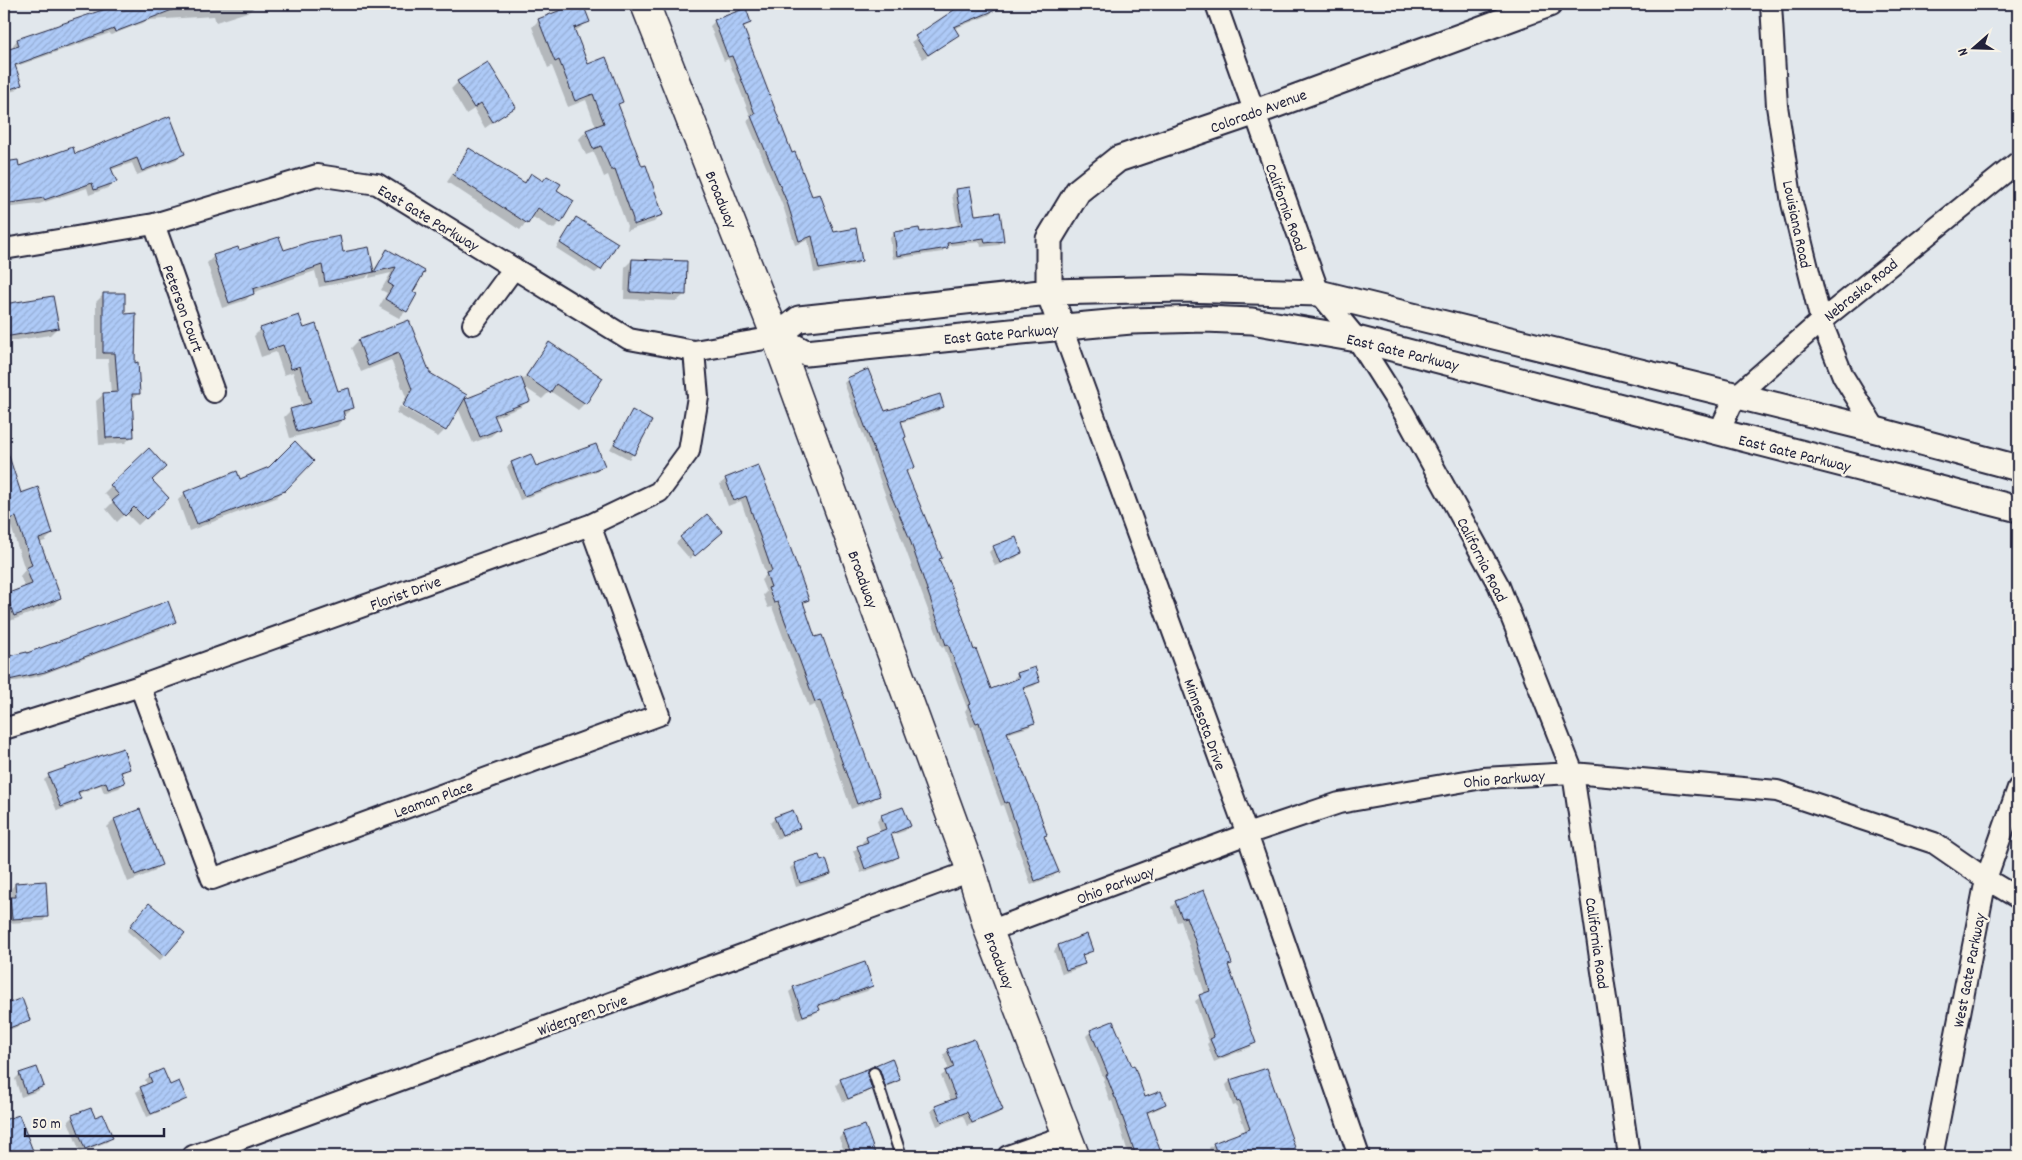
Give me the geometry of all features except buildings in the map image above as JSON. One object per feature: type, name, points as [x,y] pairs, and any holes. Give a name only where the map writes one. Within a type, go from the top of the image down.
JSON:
[{"type":"main road","name":"Broadway","points":[[645,4],[776,337],[971,871],[989,931],[1072,1146]]},
{"type":"street","name":"California Road","points":[[1216,4],[1319,294],[1357,339],[1404,413],[1499,586],[1573,773],[1629,1156]]},
{"type":"street","name":"Colorado Avenue","points":[[1049,292],[1049,239],[1078,191],[1118,158],[1254,113],[1549,4]]},
{"type":"street","name":"Louisiana Road","points":[[1771,4],[1777,106],[1790,193],[1821,321],[1843,376],[1876,430]]},
{"type":"street","name":"Nebraska Road","points":[[1719,432],[1735,397],[1821,321],[2018,162]]},
{"type":"street","name":"East Gate Parkway","points":[[4,249],[154,224],[317,175],[377,184],[629,338],[694,352],[776,337],[799,319],[1049,292],[1156,289],[1319,294],[1876,430],[2018,468]]},
{"type":"street","name":"Peterson Court","points":[[154,224],[214,392]]},
{"type":"street","points":[[472,324],[514,268]]},
{"type":"street","name":"Minnesota Drive","points":[[1049,292],[1247,834],[1359,1156]]},
{"type":"street","name":"East Gate Parkway","points":[[776,337],[806,353],[1131,321],[1205,319],[1252,321],[1357,339],[2018,509]]},
{"type":"street","name":"Florist Drive","points":[[4,729],[140,686],[590,525],[659,492],[689,451],[698,397],[694,352]]},
{"type":"street","name":"Leaman Place","points":[[140,686],[212,879],[659,715],[590,525]]},
{"type":"street","name":"Ohio Parkway","points":[[989,931],[1247,834],[1339,803],[1483,778],[1573,773],[1777,791],[1934,843],[1986,879],[2018,898]]},
{"type":"street","name":"West Gate Parkway","points":[[1934,1156],[1934,1147],[1986,879],[2018,788]]},
{"type":"street","name":"Widergren Drive","points":[[193,1156],[971,871]]},
{"type":"street","points":[[1008,1156],[1072,1146]]},
{"type":"lane","points":[[874,1073],[901,1156]]}]
